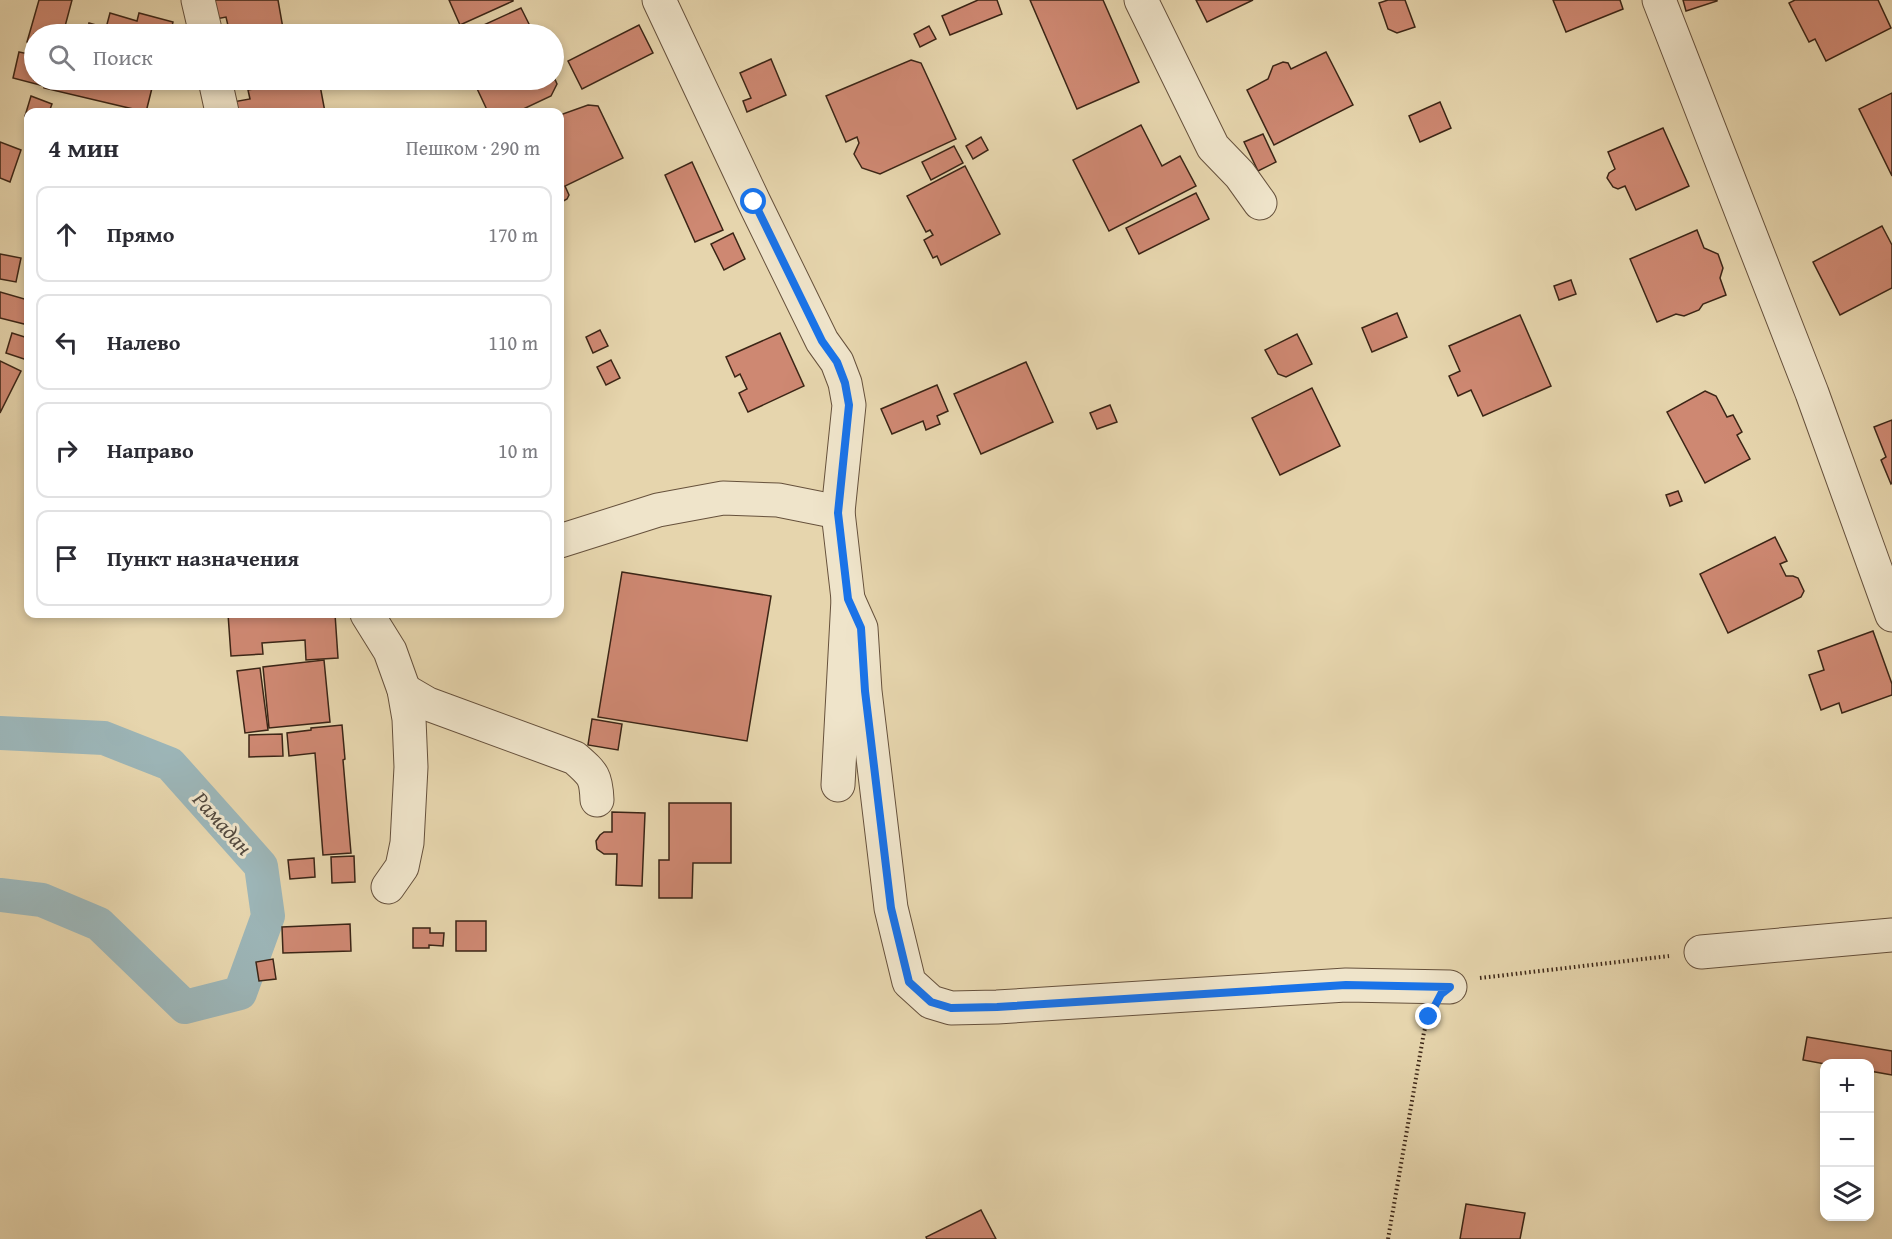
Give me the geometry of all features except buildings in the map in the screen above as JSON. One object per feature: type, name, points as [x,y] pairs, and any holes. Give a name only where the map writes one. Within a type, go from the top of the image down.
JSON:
[{"type":"street","points":[[198,0],[204,24]]},
{"type":"street","points":[[659,0],[754,202],[822,341],[837,362],[845,383],[849,405],[838,513],[848,599],[838,785]]},
{"type":"street","points":[[1141,0],[1213,147],[1240,175],[1260,203]]},
{"type":"street","points":[[1659,0],[1812,393],[1892,615]]},
{"type":"street","points":[[217,90],[221,108]]},
{"type":"street","points":[[564,540],[658,510],[723,498],[778,500],[838,513]]},
{"type":"street","points":[[848,599],[861,628],[865,691],[891,908],[909,982],[931,1002],[951,1008],[997,1007],[1346,985],[1450,987]]},
{"type":"street","points":[[369,618],[390,651],[404,690],[409,719],[411,767],[407,843],[402,867],[388,887]]},
{"type":"street","points":[[404,690],[428,704],[575,758],[589,770],[596,782],[597,800]]},
{"type":"street","points":[[1701,952],[1892,935]]},
{"type":"path","points":[[1388,1239],[1424,1032],[1441,994],[1450,987],[1467,980],[1701,952]]},
{"type":"waterway","name":"Рамадан","points":[[0,733],[104,738],[170,764],[261,866],[268,916],[240,993],[185,1007],[99,924],[42,900],[0,895]]},
{"type":"route","points":[[754,202],[822,341],[837,362],[845,383],[849,405],[838,513],[848,599],[861,628],[865,691],[891,908],[909,982],[931,1002],[951,1008],[1346,985],[1450,987],[1441,994],[1429,1017]]}]
